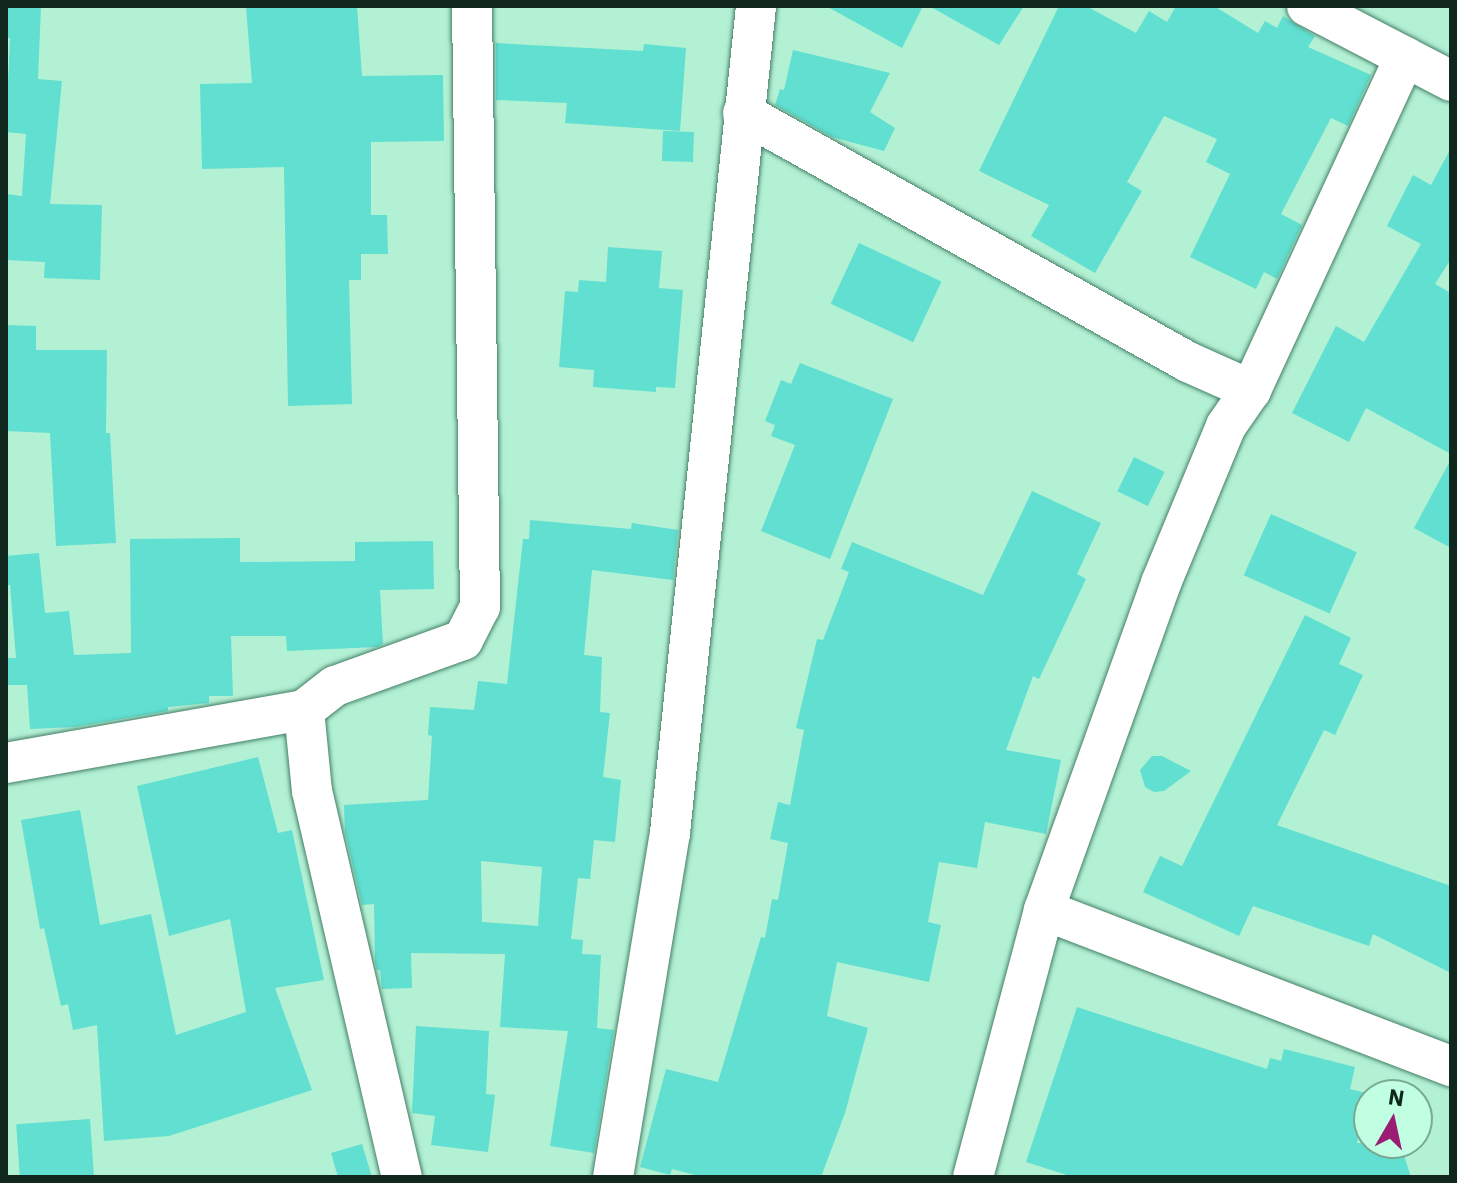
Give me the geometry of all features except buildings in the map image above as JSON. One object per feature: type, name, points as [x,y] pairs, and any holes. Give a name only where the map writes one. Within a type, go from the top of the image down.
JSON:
[{"type":"street","points":[[6,763],[304,710],[335,686],[463,640],[480,607],[472,6]]},
{"type":"street","points":[[613,1177],[670,833],[756,6]]},
{"type":"street","points":[[1307,6],[1451,81]]},
{"type":"street","points":[[978,1175],[1044,910],[1161,583],[1226,426],[1251,390],[1405,57]]},
{"type":"street","points":[[743,113],[1188,362],[1251,390]]},
{"type":"street","points":[[304,710],[312,791],[402,1177]]},
{"type":"street","points":[[1044,910],[1451,1066]]}]
